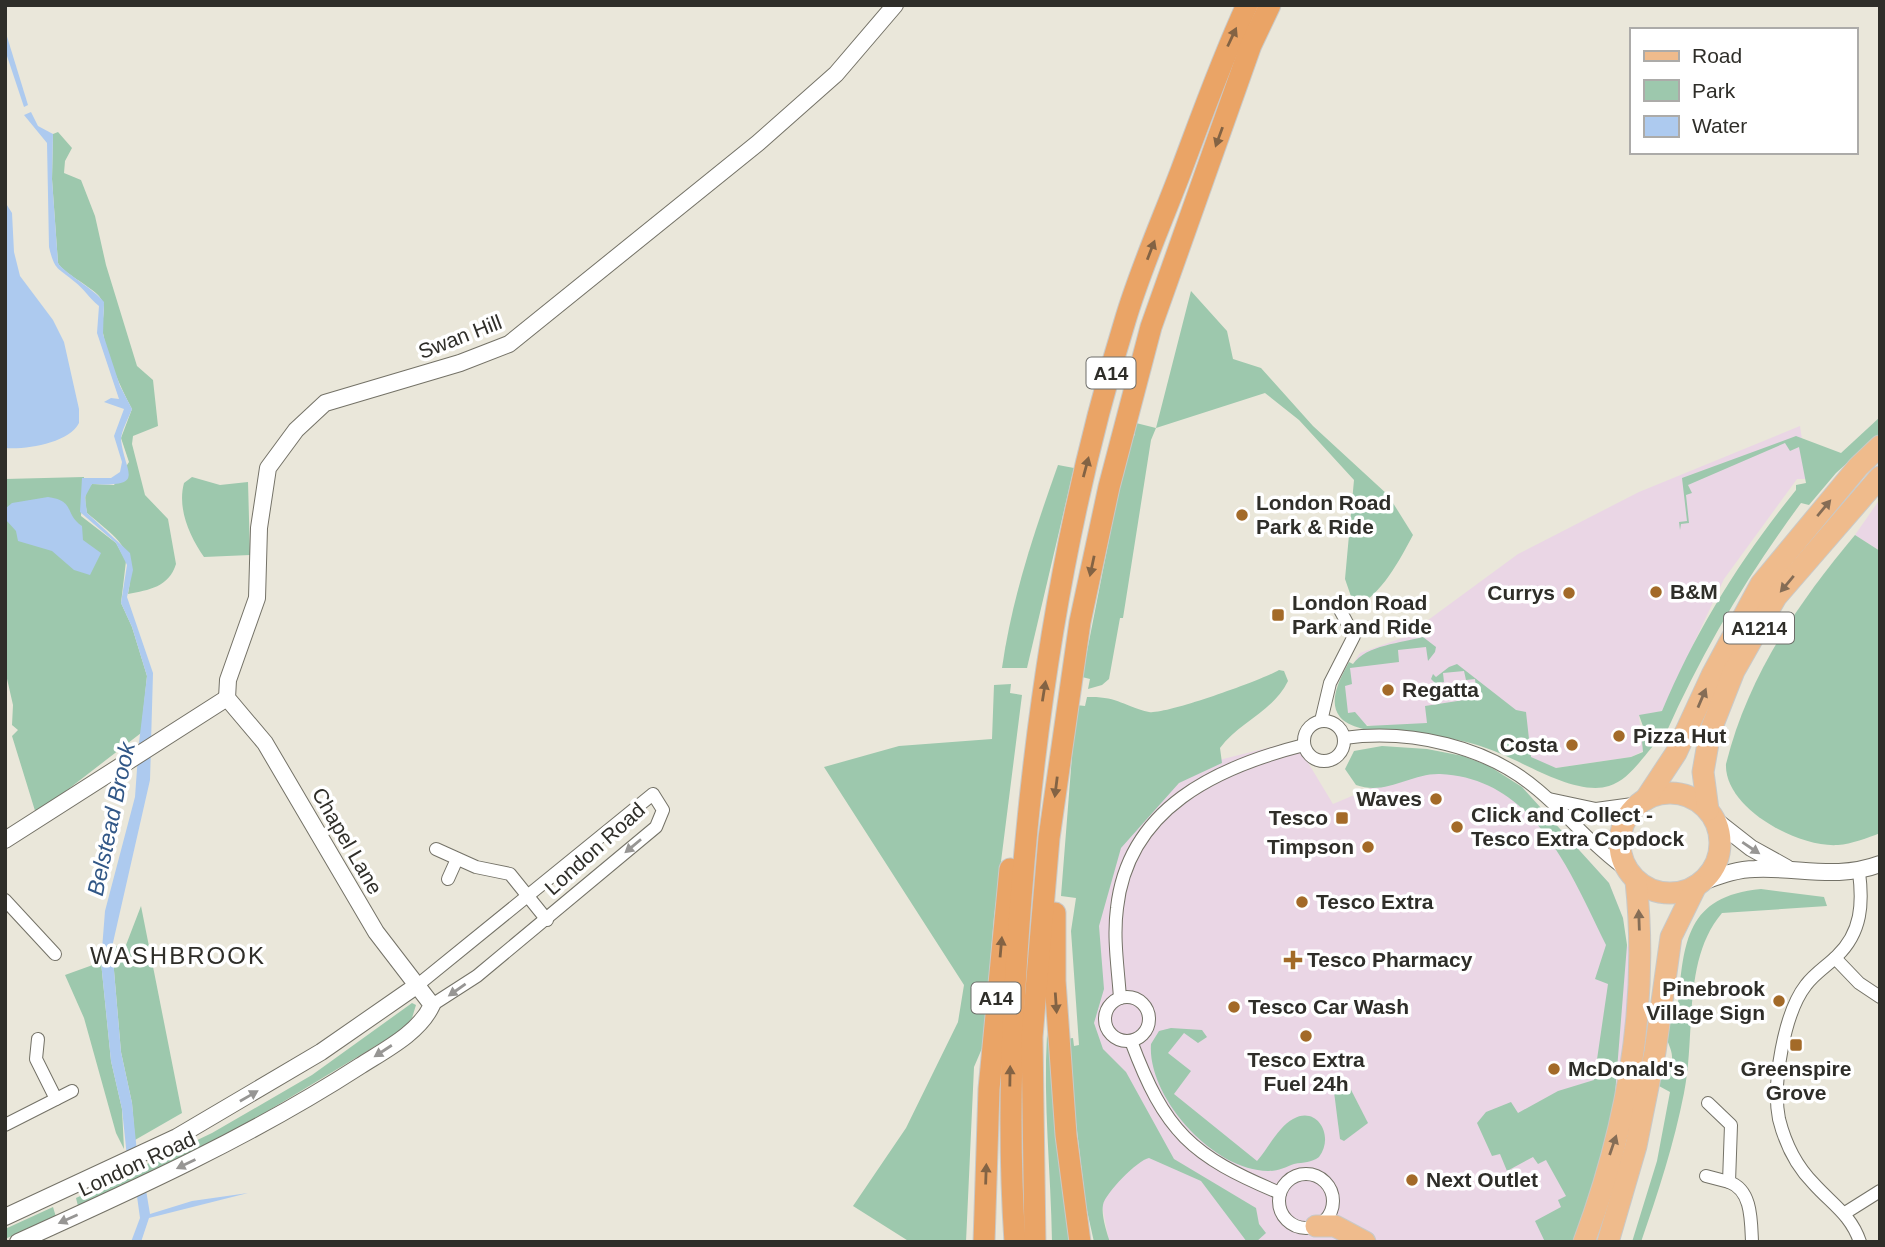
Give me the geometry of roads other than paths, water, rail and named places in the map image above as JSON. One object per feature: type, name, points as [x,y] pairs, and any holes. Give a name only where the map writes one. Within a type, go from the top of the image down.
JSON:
[{"type":"highway","name":"A14","points":[[1015,1242],[1008,1151],[1010,1029],[1033,758],[1054,622],[1080,492],[1125,319],[1226,49],[1247,5]]},
{"type":"highway","name":"A14","points":[[1035,1242],[1032,1037],[1049,838],[1080,622],[1109,487],[1148,340],[1251,46],[1270,5]]},
{"type":"highway","name":"A14","points":[[984,1242],[989,1089],[1001,942],[1017,810],[1033,758]]},
{"type":"highway","name":"A14","points":[[1049,838],[1056,880],[1055,981],[1065,1122],[1080,1242]]},
{"type":"main road","name":"A1214","points":[[1642,802],[1676,753],[1712,675],[1760,584],[1880,446]]},
{"type":"main road","name":"A1214","points":[[1711,815],[1703,772],[1710,732],[1734,671],[1776,597],[1880,477]]},
{"type":"main road","points":[[1584,1242],[1618,1131],[1633,1051],[1641,949],[1633,877],[1621,856],[1621,833],[1630,812],[1642,802],[1671,793],[1686,796],[1711,815],[1720,848],[1715,866],[1699,884],[1671,937],[1655,1052],[1636,1146],[1608,1242]]},
{"type":"main road","points":[[1633,877],[1659,892],[1674,893],[1699,884]]},
{"type":"main road","points":[[1317,1226],[1335,1226],[1365,1242]]},
{"type":"street","name":"Swan Hill","points":[[227,698],[228,680],[257,598],[259,527],[268,468],[296,430],[325,403],[460,363],[509,344],[758,143],[836,74],[895,5]]},
{"type":"street","points":[[1321,721],[1338,726],[1344,738],[1341,752],[1328,761],[1314,759],[1304,745],[1306,731],[1321,721],[1330,683],[1354,635],[1339,608]]},
{"type":"street","points":[[5,841],[227,698]]},
{"type":"street","name":"Chapel Lane","points":[[227,698],[265,743],[376,932],[419,984],[432,1005]]},
{"type":"street","points":[[1344,738],[1385,737],[1456,747],[1511,771],[1549,799],[1604,855],[1633,877]]},
{"type":"street","points":[[1120,999],[1115,931],[1120,889],[1137,848],[1148,830],[1179,796],[1217,775],[1264,756],[1304,745]]},
{"type":"street","name":"London Road","points":[[5,1217],[146,1152],[292,1071],[419,984],[529,898],[653,794],[663,810],[660,821],[547,920],[477,976],[432,1005],[423,1020],[401,1039],[354,1070],[218,1149],[18,1242]]},
{"type":"street","points":[[1549,799],[1595,809],[1642,802]]},
{"type":"street","points":[[1711,815],[1751,848],[1792,871]]},
{"type":"street","points":[[436,849],[476,867],[510,874],[547,920]]},
{"type":"street","points":[[448,879],[457,859]]},
{"type":"street","points":[[1699,884],[1741,870],[1822,874],[1859,872],[1880,864]]},
{"type":"street","points":[[1859,872],[1862,902],[1860,919],[1836,958],[1808,982],[1797,1001],[1781,1059],[1777,1102],[1782,1129],[1796,1161],[1812,1182],[1845,1213],[1860,1242]]},
{"type":"street","points":[[5,900],[55,954]]},
{"type":"street","points":[[1836,958],[1859,983],[1880,997]]},
{"type":"street","points":[[1120,999],[1140,1002],[1149,1015],[1144,1033],[1131,1041],[1116,1038],[1107,1028],[1108,1009],[1120,999]]},
{"type":"street","points":[[38,1039],[36,1059],[56,1099]]},
{"type":"street","points":[[1131,1041],[1154,1096],[1187,1142],[1228,1172],[1280,1194]]},
{"type":"street","points":[[5,1125],[72,1091]]},
{"type":"street","points":[[1709,1103],[1725,1116],[1733,1132],[1729,1181]]},
{"type":"street","points":[[1304,1174],[1320,1178],[1331,1191],[1332,1208],[1317,1226],[1298,1227],[1285,1218],[1281,1211],[1280,1194],[1289,1180],[1304,1174]]},
{"type":"street","points":[[1706,1176],[1729,1181],[1745,1192],[1752,1242]]},
{"type":"street","points":[[1845,1213],[1880,1191]]},
{"type":"water","points":[[5,30],[28,105],[24,107],[5,50]]},
{"type":"water","points":[[31,112],[38,126],[53,134],[52,179],[58,263],[104,302],[103,334],[120,386],[132,409],[121,440],[129,476],[120,483],[92,484],[85,497],[87,513],[130,553],[133,570],[127,597],[153,673],[151,743],[138,751],[147,676],[132,627],[121,603],[127,565],[116,543],[80,512],[82,478],[111,478],[120,472],[122,462],[114,436],[124,409],[104,402],[111,398],[119,399],[97,333],[99,306],[58,268],[51,255],[47,143],[24,115]]},
{"type":"water","points":[[5,202],[12,213],[14,252],[20,276],[53,320],[64,342],[79,409],[79,423],[66,436],[46,444],[24,448],[5,448]]},
{"type":"water","points":[[48,497],[66,505],[82,526],[83,540],[101,553],[90,575],[74,570],[52,551],[18,541],[16,531],[6,520],[6,508],[12,503]]},
{"type":"water","points":[[151,746],[150,780],[112,947],[121,1052],[132,1103],[139,1172],[129,1176],[122,1109],[111,1061],[101,962],[105,911],[135,797],[138,755]]},
{"type":"water","points":[[144,1178],[150,1214],[192,1201],[248,1193],[149,1218],[141,1242],[131,1242],[140,1218],[135,1182]]},
{"type":"place","name":"London Road Park & Ride","points":[[1242,515]]},
{"type":"place","name":"B&M","points":[[1656,592]]},
{"type":"place","name":"Currys","points":[[1569,593]]},
{"type":"place","name":"London Road Park and Ride","points":[[1278,615]]},
{"type":"place","name":"Regatta","points":[[1388,690]]},
{"type":"place","name":"Pizza Hut","points":[[1619,736]]},
{"type":"place","name":"Costa","points":[[1572,745]]},
{"type":"place","name":"Waves","points":[[1436,799]]},
{"type":"place","name":"Tesco","points":[[1342,818]]},
{"type":"place","name":"Click and Collect - Tesco Extra Copdock","points":[[1457,827]]},
{"type":"place","name":"Timpson","points":[[1368,847]]},
{"type":"place","name":"Tesco Extra","points":[[1302,902]]},
{"type":"place","name":"Tesco Pharmacy","points":[[1293,960]]},
{"type":"place","name":"Pinebrook Village Sign","points":[[1779,1001]]},
{"type":"place","name":"Tesco Car Wash","points":[[1234,1007]]},
{"type":"place","name":"Tesco Extra Fuel 24h","points":[[1306,1036]]},
{"type":"place","name":"Greenspire Grove","points":[[1796,1045]]},
{"type":"place","name":"McDonald's","points":[[1554,1069]]},
{"type":"place","name":"Next Outlet","points":[[1412,1180]]},
{"type":"district","name":"WASHBROOK","points":[[178,956]]},
{"type":"water label","name":"Belstead Brook","points":[[111,819]]}]
